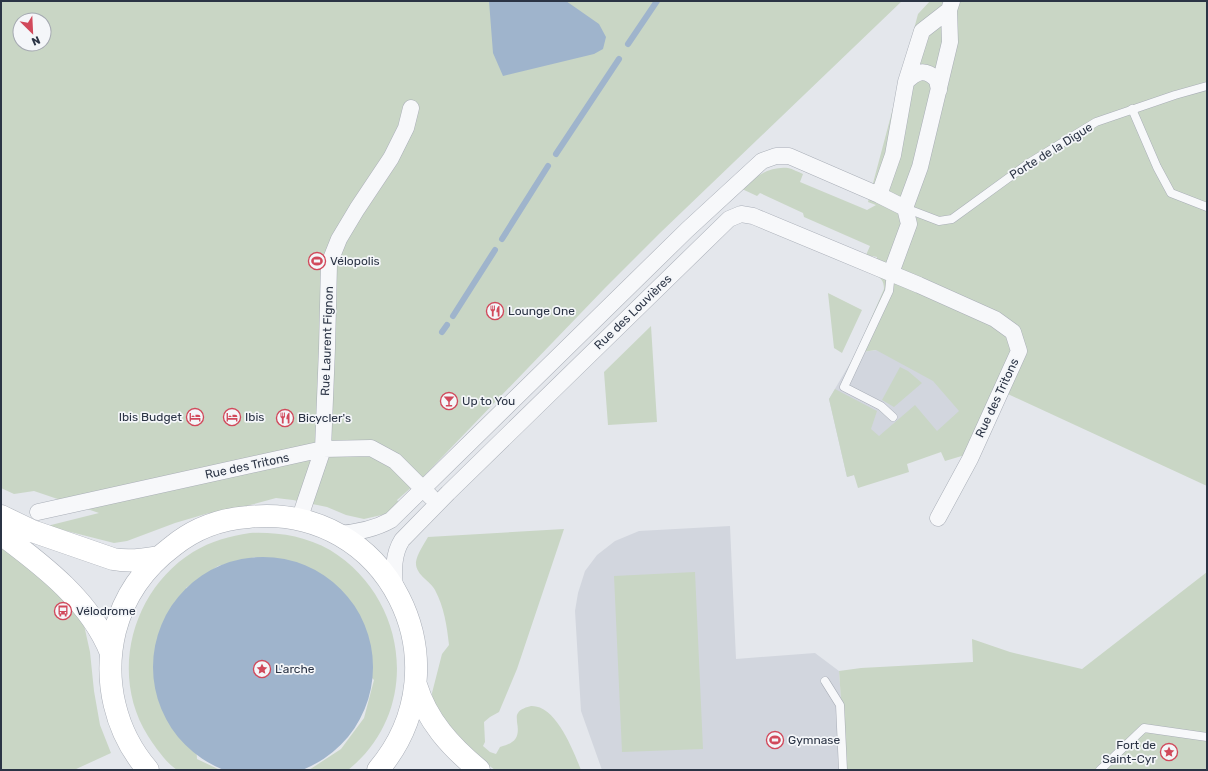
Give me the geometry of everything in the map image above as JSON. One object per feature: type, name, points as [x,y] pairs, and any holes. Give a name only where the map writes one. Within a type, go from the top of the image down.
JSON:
[{"type":"main road","points":[[1,516],[32,531],[113,559],[126,561],[158,557]]},
{"type":"main road","points":[[148,770],[130,744],[118,716],[112,691],[110,674],[111,653],[115,631],[124,606],[136,583],[158,557],[182,539],[218,522],[261,516],[278,516],[320,526],[358,548],[371,559],[382,572],[395,590],[406,613],[414,642],[416,659],[416,685],[410,710],[401,735],[393,750],[378,770]]},
{"type":"main road","points":[[1,534],[68,589],[102,632],[111,653]]},
{"type":"main road","points":[[416,685],[424,708],[442,734],[462,756],[479,770]]},
{"type":"street","points":[[879,195],[892,155],[906,82],[922,31],[950,6]]},
{"type":"street","points":[[891,273],[909,224],[905,208],[922,160],[950,42],[950,6]]},
{"type":"street","points":[[906,82],[914,75],[927,72],[937,80],[938,90]]},
{"type":"street","name":"Rue Laurent Fignon","points":[[299,520],[323,449],[329,264],[339,239],[397,148],[406,128],[411,108]]},
{"type":"street","name":"Rue des Louvières","points":[[336,534],[370,530],[391,520],[687,230],[762,161],[776,156],[789,156],[879,195],[905,208]]},
{"type":"street","name":"Rue des Louvières","points":[[395,590],[393,565],[397,547],[402,540],[729,219],[741,214],[753,216],[891,273]]},
{"type":"street","name":"Rue des Tritons","points":[[891,273],[995,319],[1013,332],[1019,351],[970,459],[938,518]]},
{"type":"street","name":"Rue des Tritons","points":[[38,512],[323,449],[371,448],[395,461],[437,504]]},
{"type":"lane","name":"Porte de la Digue","points":[[905,208],[939,221],[952,219],[1029,163],[1096,122],[1132,109],[1207,86]]},
{"type":"lane","points":[[1132,109],[1157,167],[1172,193],[1207,206]]},
{"type":"lane","points":[[891,273],[889,291],[844,387],[881,406],[894,417]]},
{"type":"lane","points":[[825,681],[840,705],[843,770]]},
{"type":"lane","points":[[1100,770],[1144,728],[1207,737]]},
{"type":"shaded area","points":[[905,346],[977,380],[950,446],[847,477],[829,399],[856,353]]},
{"type":"shaded area","points":[[730,526],[736,659],[815,653],[839,671],[846,770],[602,770],[581,711],[575,611],[578,593],[585,571],[597,555],[615,541],[639,531]]},
{"type":"green space","name":"Vélopolis","points":[[1,1],[902,1],[660,233],[421,479],[397,500],[400,504],[386,514],[364,519],[346,515],[327,507],[276,498],[210,516],[209,513],[175,523],[127,541],[114,543],[47,526],[99,513],[34,491],[14,494],[1,488]]},
{"type":"green space","points":[[930,1],[1207,1],[1207,486],[995,388],[965,455],[945,461],[941,452],[907,464],[909,472],[858,488],[854,475],[847,477],[829,399],[835,389],[877,411],[871,429],[879,436],[915,405],[937,431],[959,411],[933,381],[876,350],[856,353],[884,289],[882,280],[873,274],[877,257],[866,255],[870,246],[804,217],[803,213],[760,193],[757,196],[742,189],[751,180],[762,173],[775,169],[788,168],[803,174],[800,182],[867,210],[876,205],[868,202],[918,14]]},
{"type":"green space","points":[[828,293],[862,310],[842,353],[834,348]]},
{"type":"green space","points":[[651,326],[657,422],[608,425],[604,372]]},
{"type":"green space","points":[[900,367],[908,371],[922,383],[894,407],[882,400]]},
{"type":"green space","points":[[564,529],[517,669],[499,712],[484,722],[485,742],[483,746],[490,752],[496,754],[500,747],[513,742],[517,736],[517,714],[524,708],[531,706],[540,708],[556,721],[562,730],[581,770],[495,770],[476,756],[433,706],[432,693],[442,654],[449,645],[441,603],[433,587],[418,571],[416,562],[428,537]]},
{"type":"green space","points":[[250,533],[271,533],[301,538],[330,550],[356,571],[377,596],[390,625],[396,656],[396,687],[388,717],[372,746],[348,770],[309,770],[341,749],[364,718],[374,680],[256,557],[218,566],[186,588],[197,759],[220,770],[178,770],[174,768],[150,740],[136,712],[130,686],[129,661],[133,635],[142,611],[155,588],[172,568],[193,552],[221,540]]},
{"type":"green space","points":[[1,541],[55,587],[84,625],[90,652],[94,691],[100,725],[111,753],[74,770],[1,770]]},
{"type":"green space","points":[[695,572],[703,749],[622,752],[614,576]]},
{"type":"green space","points":[[1207,572],[1207,770],[846,770],[839,671],[861,668],[973,662],[972,639],[1010,652],[1082,669]]},
{"type":"water","points":[[489,1],[566,1],[599,24],[606,37],[603,49],[594,54],[503,76],[493,53]]},
{"type":"water","points":[[263,557],[284,559],[315,570],[341,589],[360,615],[371,646],[373,667],[371,688],[360,719],[341,745],[315,764],[284,775],[263,777],[242,775],[211,764],[185,745],[166,719],[155,688],[153,667],[155,646],[166,615],[185,589],[211,570],[242,559]]},
{"type":"waterway","points":[[628,44],[657,1]]},
{"type":"waterway","points":[[556,154],[619,59]]},
{"type":"waterway","points":[[502,239],[548,166]]},
{"type":"waterway","points":[[453,316],[495,250]]},
{"type":"waterway","points":[[442,332],[447,325]]},
{"type":"place","name":"Vélopolis","points":[[317,261]]},
{"type":"place","name":"Lounge One","points":[[495,311]]},
{"type":"place","name":"Up to You","points":[[449,401]]},
{"type":"place","name":"Ibis Budget","points":[[195,417]]},
{"type":"place","name":"Ibis","points":[[232,417]]},
{"type":"place","name":"Bicycler's","points":[[285,418]]},
{"type":"place","name":"Vélodrome","points":[[63,611]]},
{"type":"place","name":"L'arche","points":[[262,669]]},
{"type":"place","name":"Gymnase","points":[[775,740]]},
{"type":"place","name":"Fort de Saint-Cyr","points":[[1169,752]]}]
